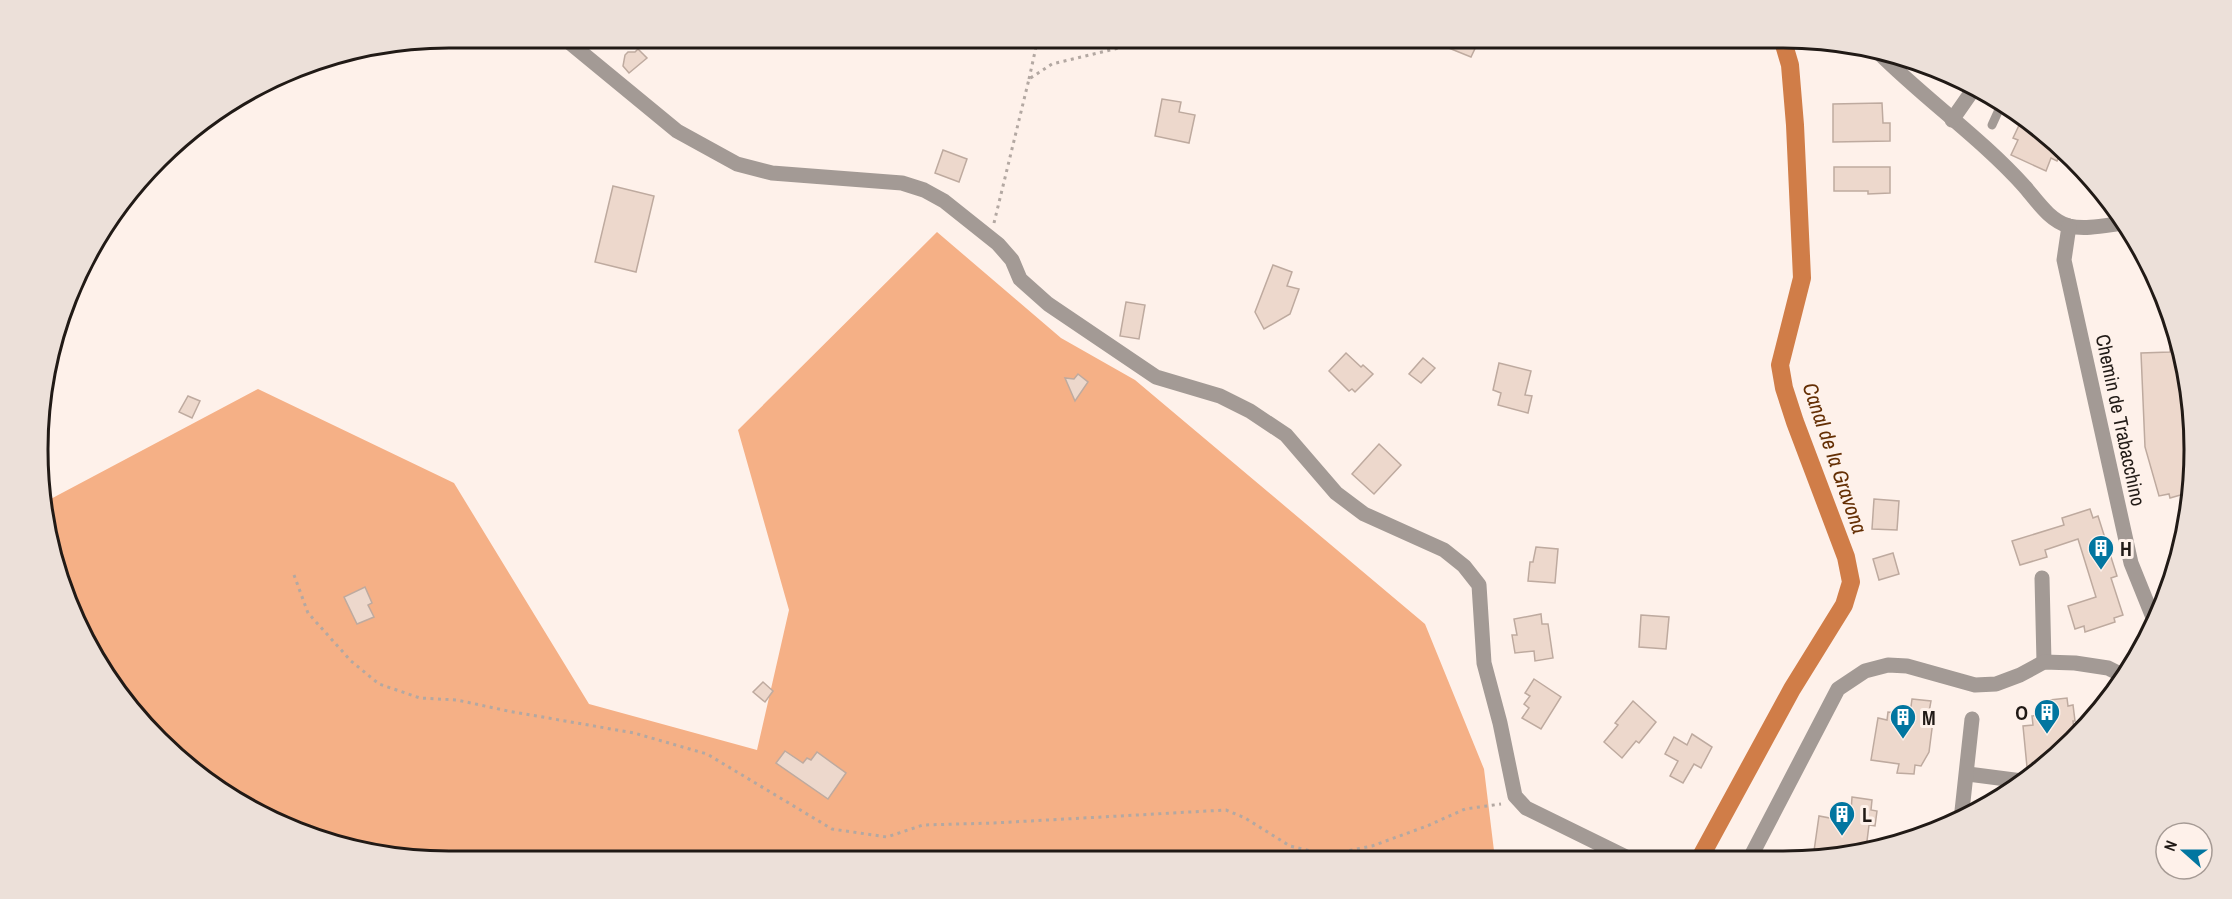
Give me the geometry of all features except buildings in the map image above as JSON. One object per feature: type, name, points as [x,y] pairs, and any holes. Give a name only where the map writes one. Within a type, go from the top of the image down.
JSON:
[{"type":"street","points":[[576,48],[678,131],[737,164],[772,173],[902,183],[924,190],[944,201],[991,237],[1012,260],[1020,279],[1048,304],[1156,377],[1220,396],[1250,411],[1286,435],[1336,493],[1364,513],[1444,550],[1464,566],[1479,585],[1484,663],[1500,723],[1515,796],[1526,808],[1614,851]]},
{"type":"street","points":[[1889,63],[1914,88],[1999,159],[2050,215],[2069,226],[2115,224]]},
{"type":"street","points":[[1952,120],[1965,92]]},
{"type":"street","name":"Chemin de Trabacchino","points":[[2069,226],[2064,260],[2131,563],[2150,610]]},
{"type":"street","points":[[2042,578],[2044,662]]},
{"type":"street","points":[[1754,851],[1838,689],[1865,671],[1888,665],[1906,666],[1975,685],[1996,684],[2044,662],[2075,663],[2108,668],[2116,672]]},
{"type":"street","points":[[1963,808],[1972,719]]},
{"type":"street","points":[[1968,774],[2011,780]]},
{"type":"lane","points":[[1992,125],[1998,111]]},
{"type":"path","points":[[991,237],[1036,48]]},
{"type":"path","points":[[1029,79],[1052,64],[1118,48]]},
{"type":"path","points":[[294,575],[308,613],[351,661],[379,684],[420,698],[457,700],[634,733],[707,754],[832,829],[887,837],[923,825],[1226,810],[1245,818],[1290,846],[1311,851]]},
{"type":"path","points":[[1347,851],[1372,846],[1465,809],[1506,803],[1515,796]]},
{"type":"shaded area","points":[[937,232],[1061,338],[1135,380],[1425,624],[1484,769],[1494,851],[450,851],[397,848],[346,837],[320,830],[272,810],[226,783],[185,751],[148,714],[116,673],[89,627],[69,579],[51,502],[51,499],[258,389],[454,483],[589,704],[757,750],[789,610],[738,430]]},
{"type":"waterway","name":"Canal de la Gravona","points":[[1704,851],[1792,689],[1844,605],[1851,582],[1846,557],[1795,422],[1784,388],[1780,365],[1802,278],[1795,125],[1790,65],[1785,48]]},
{"type":"place","name":"H","points":[[2101,571]]},
{"type":"place","name":"O","points":[[2047,735]]},
{"type":"place","name":"M","points":[[1903,740]]},
{"type":"place","name":"L","points":[[1842,837]]}]
